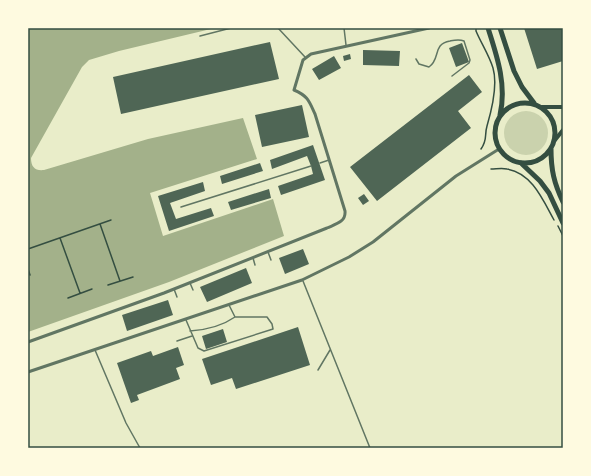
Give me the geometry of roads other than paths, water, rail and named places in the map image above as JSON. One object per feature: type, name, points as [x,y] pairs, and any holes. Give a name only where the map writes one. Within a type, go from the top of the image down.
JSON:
[{"type":"highway","points":[[488,28],[500,66],[503,87],[503,103],[495,132],[499,149],[509,158],[521,163],[540,181],[549,193],[563,223]]},
{"type":"highway","points":[[501,29],[514,71],[534,103]]},
{"type":"highway","points":[[500,116],[506,109],[515,104],[524,102],[534,103],[542,107],[554,122],[556,131],[555,140],[551,149],[545,156],[538,160],[530,163],[521,163]]},
{"type":"highway","points":[[551,149],[551,167],[553,176],[563,202]]},
{"type":"main road","points":[[542,107],[563,107]]},
{"type":"main road","points":[[555,140],[563,130]]},
{"type":"street","points":[[28,342],[190,283],[327,228],[343,220],[345,211],[315,114],[309,100],[301,93],[294,90],[302,63],[305,57],[311,54],[429,28]]},
{"type":"street","points":[[28,372],[302,280],[349,258],[373,242],[456,176],[499,149]]},
{"type":"lane","points":[[200,36],[231,28]]},
{"type":"lane","points":[[278,28],[305,57]]},
{"type":"lane","points":[[344,28],[346,47]]},
{"type":"lane","points":[[416,60],[419,64],[429,67],[434,62],[438,48],[442,44],[455,40],[464,41],[470,60],[469,63],[452,76]]},
{"type":"lane","points":[[320,163],[329,160]]},
{"type":"lane","points":[[181,207],[311,166]]},
{"type":"lane","points":[[268,252],[271,260]]},
{"type":"lane","points":[[253,258],[256,265]]},
{"type":"lane","points":[[302,280],[370,448]]},
{"type":"lane","points":[[190,283],[193,290]]},
{"type":"lane","points":[[174,289],[177,297]]},
{"type":"lane","points":[[229,305],[235,317]]},
{"type":"lane","points":[[186,319],[190,331],[192,336],[198,348],[204,351],[273,329],[272,324],[267,317],[235,317],[223,324],[190,331]]},
{"type":"lane","points":[[177,341],[192,336]]},
{"type":"lane","points":[[95,350],[126,422],[140,448]]},
{"type":"lane","points":[[318,370],[330,350]]}]
